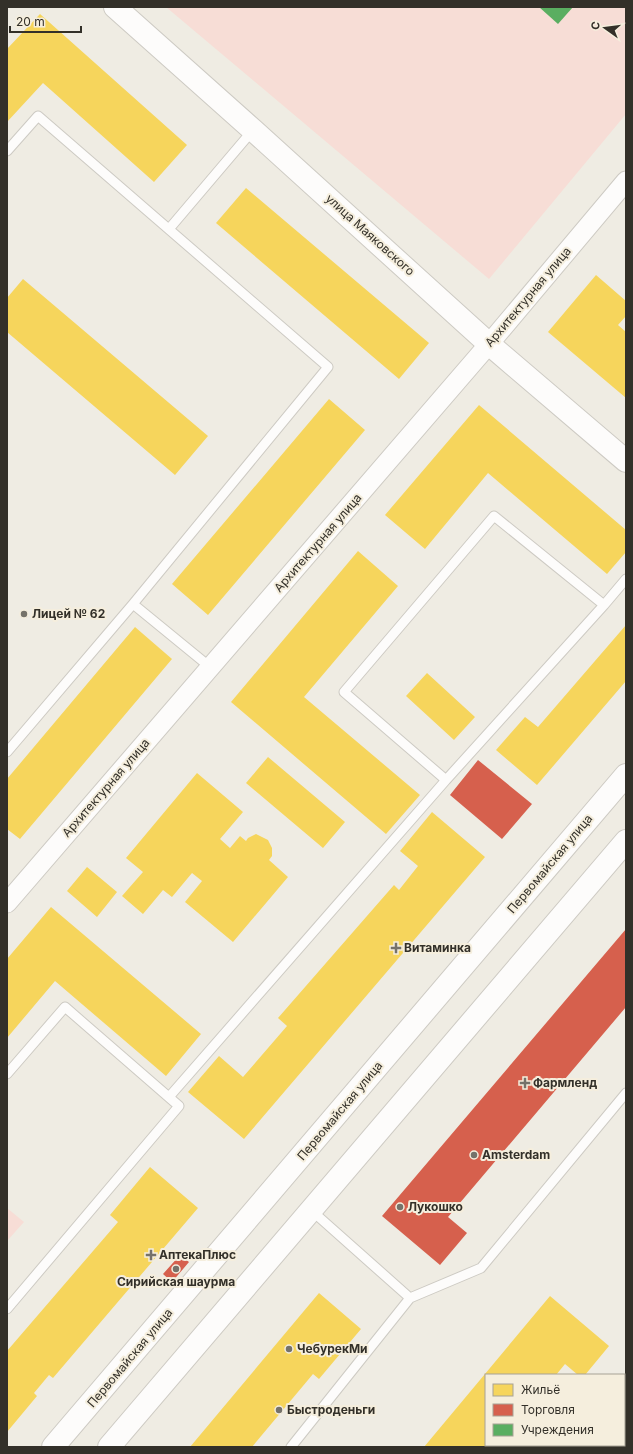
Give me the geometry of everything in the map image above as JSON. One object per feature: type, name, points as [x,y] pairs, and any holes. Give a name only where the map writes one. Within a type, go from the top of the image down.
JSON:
[{"type":"main road","name":"улица Маяковского","points":[[115,7],[489,344],[626,461]]},
{"type":"main road","name":"Первомайская улица","points":[[53,1447],[626,775]]},
{"type":"main road","points":[[109,1447],[626,841]]},
{"type":"street","name":"Архитектурная улица","points":[[7,903],[489,344],[626,180]]},
{"type":"lane","points":[[7,151],[38,116],[328,367],[133,604],[7,752]]},
{"type":"lane","points":[[169,229],[253,130]]},
{"type":"lane","points":[[446,780],[344,692],[494,516],[604,605]]},
{"type":"lane","points":[[169,1097],[446,780],[626,579]]},
{"type":"lane","points":[[133,604],[210,667]]},
{"type":"lane","points":[[7,1074],[65,1007],[179,1106],[7,1309]]},
{"type":"lane","points":[[292,1447],[410,1298],[481,1268],[626,1093]]},
{"type":"lane","points":[[311,1210],[410,1298]]},
{"type":"shaded area","points":[[166,7],[626,7],[626,114],[489,279]]},
{"type":"shaded area","points":[[7,1208],[24,1222],[7,1241]]},
{"type":"building: Жильё","points":[[40,14],[187,145],[154,182],[43,83],[7,122],[7,49]]},
{"type":"building: Жильё","points":[[246,188],[429,343],[399,379],[216,223]]},
{"type":"building: Жильё","points":[[596,275],[626,301],[626,316],[618,325],[626,332],[626,398],[548,332]]},
{"type":"building: Жильё","points":[[23,279],[208,436],[175,475],[7,332],[7,298]]},
{"type":"building: Жильё","points":[[329,399],[365,430],[208,615],[172,584]]},
{"type":"building: Жильё","points":[[479,405],[626,530],[626,552],[607,574],[488,473],[425,549],[385,515]]},
{"type":"building: Жильё","points":[[358,551],[398,586],[304,697],[420,795],[386,834],[231,702]]},
{"type":"building: Жильё","points":[[626,625],[626,681],[537,785],[496,750],[525,717],[538,727]]},
{"type":"building: Жильё","points":[[135,627],[172,659],[20,839],[7,829],[7,779]]},
{"type":"building: Жильё","points":[[427,673],[475,717],[454,740],[406,696]]},
{"type":"building: Жильё","points":[[268,757],[345,822],[323,848],[246,783]]},
{"type":"building: Жильё","points":[[197,773],[243,812],[220,839],[230,848],[240,836],[246,841],[248,838],[256,834],[268,840],[272,848],[272,856],[269,860],[288,877],[233,942],[185,902],[202,881],[192,873],[172,897],[163,890],[143,914],[122,896],[143,872],[126,858]]},
{"type":"building: Жильё","points":[[432,812],[485,857],[244,1139],[188,1092],[219,1056],[243,1077],[287,1026],[278,1018],[394,885],[399,890],[418,866],[400,851]]},
{"type":"building: Жильё","points":[[87,867],[117,892],[97,917],[67,891]]},
{"type":"building: Жильё","points":[[51,907],[201,1034],[166,1076],[55,981],[7,1038],[7,959]]},
{"type":"building: Жильё","points":[[150,1167],[198,1208],[53,1378],[49,1375],[34,1393],[37,1396],[7,1432],[7,1351],[118,1222],[110,1215]]},
{"type":"building: Жильё","points":[[319,1293],[361,1329],[319,1379],[313,1374],[252,1447],[190,1447]]},
{"type":"building: Жильё","points":[[550,1296],[609,1346],[586,1374],[577,1374],[565,1364],[557,1374],[485,1374],[485,1446],[497,1446],[424,1447]]},
{"type":"building: Торговля","points":[[478,760],[532,804],[502,839],[450,795]]},
{"type":"building: Торговля","points":[[626,929],[626,1007],[448,1217],[467,1233],[440,1265],[382,1216]]},
{"type":"building: Торговля","points":[[180,1255],[189,1262],[172,1282],[163,1274]]},
{"type":"building: Учреждения","points":[[539,7],[573,7],[558,24]]},
{"type":"place","name":"Лицей № 62","points":[[24,614]]},
{"type":"place","name":"Витаминка","points":[[396,948]]},
{"type":"place","name":"Фармленд","points":[[525,1083]]},
{"type":"place","name":"Amsterdam","points":[[474,1155]]},
{"type":"place","name":"Лукошко","points":[[400,1207]]},
{"type":"place","name":"АптекаПлюс","points":[[151,1255]]},
{"type":"place","name":"Сирийская шаурма","points":[[176,1269]]},
{"type":"place","name":"ЧебурекМи","points":[[289,1349]]},
{"type":"place","name":"Быстроденьги","points":[[279,1410]]}]
